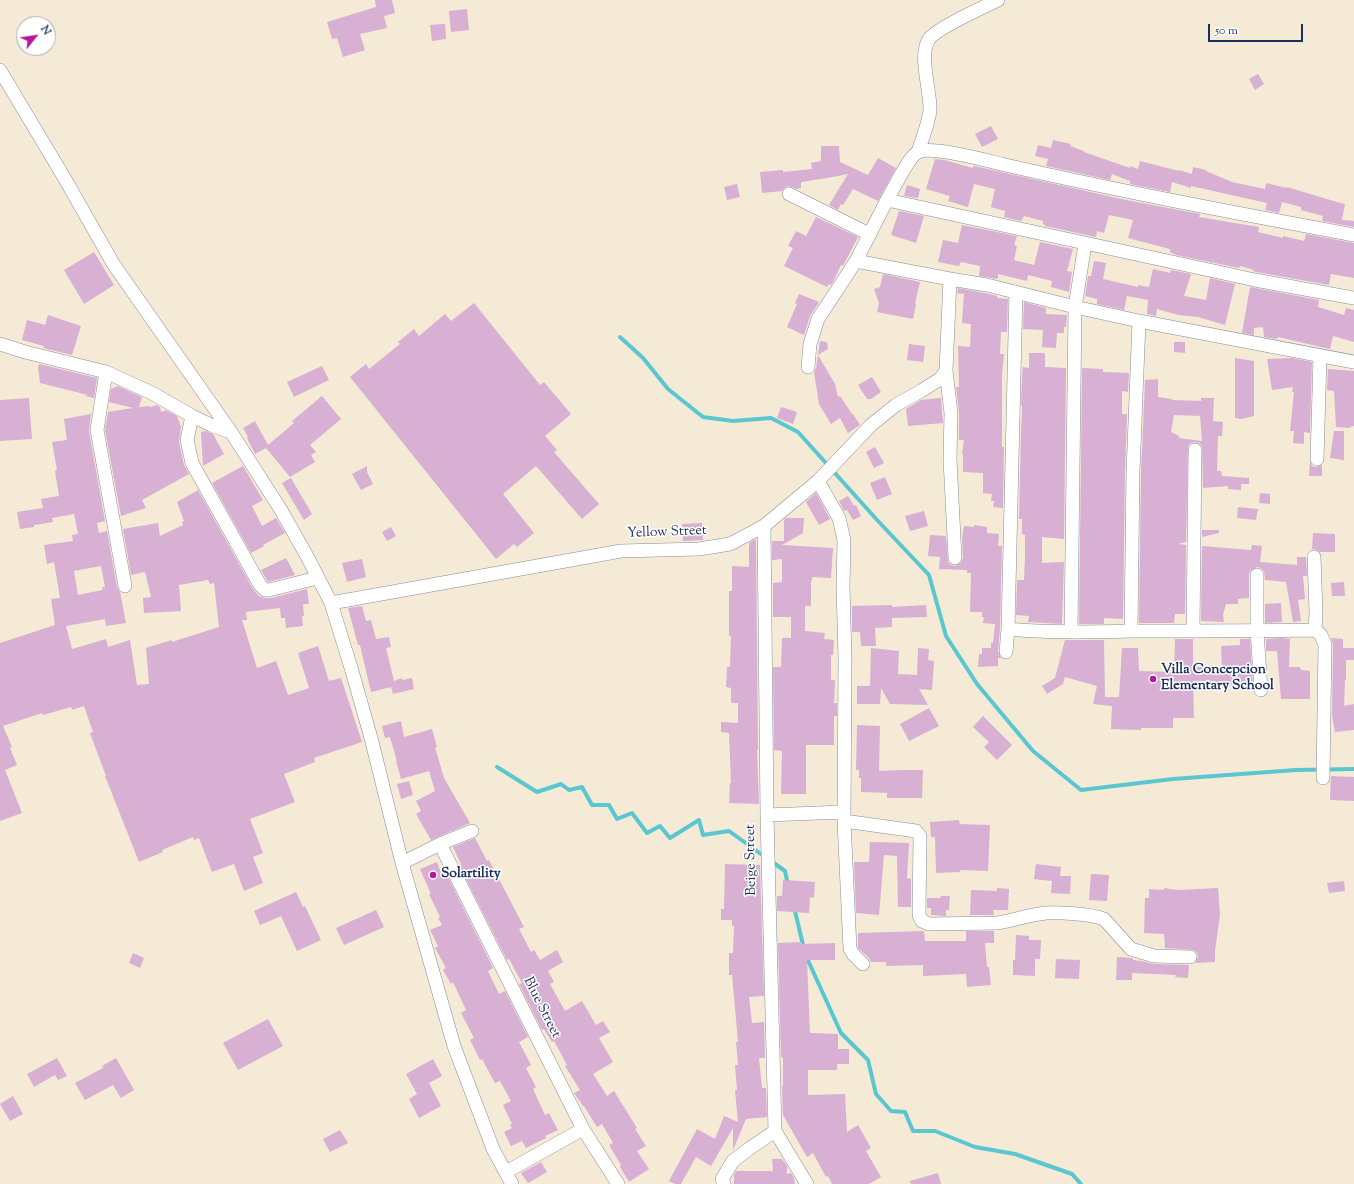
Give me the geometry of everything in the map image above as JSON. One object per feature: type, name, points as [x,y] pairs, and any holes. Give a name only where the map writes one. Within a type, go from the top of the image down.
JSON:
[{"type":"street","points":[[808,367],[810,344],[818,319],[856,261],[887,200],[911,158],[918,152],[930,110],[925,50],[930,38],[940,30],[998,0]]},
{"type":"street","points":[[0,70],[114,265],[231,432],[281,510],[331,603],[371,738],[402,863],[454,1046],[493,1149],[512,1184]]},
{"type":"street","points":[[918,152],[927,151],[954,153],[1087,184],[1354,235]]},
{"type":"street","points":[[789,194],[869,234]]},
{"type":"street","points":[[887,200],[1254,280],[1354,298]]},
{"type":"street","points":[[1070,632],[1075,307],[1085,244]]},
{"type":"street","points":[[856,261],[987,285],[1139,321],[1320,357],[1354,362]]},
{"type":"street","points":[[950,279],[946,371],[951,413],[950,459],[955,558]]},
{"type":"street","points":[[1006,652],[1008,629],[1016,292]]},
{"type":"street","points":[[1131,631],[1133,472],[1139,321]]},
{"type":"street","points":[[0,344],[44,357],[106,372],[152,393],[192,416],[231,432]]},
{"type":"street","points":[[1317,459],[1320,357]]},
{"type":"street","name":"Yellow Street","points":[[331,603],[621,551],[699,549],[730,544],[764,526],[820,479],[871,425],[896,405],[940,379],[946,371]]},
{"type":"street","points":[[106,372],[97,430],[125,586]]},
{"type":"street","points":[[192,416],[187,440],[192,463],[260,585],[265,590],[269,590],[318,578]]},
{"type":"street","points":[[1193,631],[1195,450]]},
{"type":"street","points":[[820,479],[839,518],[844,540],[844,816],[850,949],[852,954],[863,964]]},
{"type":"street","name":"Beige Street","points":[[764,526],[767,815],[775,1132]]},
{"type":"street","points":[[1314,557],[1316,612],[1315,630]]},
{"type":"street","points":[[1257,575],[1257,631],[1261,690]]},
{"type":"street","points":[[1008,629],[1034,632],[1315,630],[1320,635],[1325,645],[1323,778]]},
{"type":"street","points":[[767,815],[844,816],[916,831],[920,836],[919,915],[922,921],[929,924],[997,923],[1007,922],[1041,913],[1098,917],[1104,919],[1131,949],[1154,956],[1190,956]]},
{"type":"street","points":[[402,863],[440,844],[472,831]]},
{"type":"street","name":"Blue Street","points":[[440,844],[584,1129],[618,1184]]},
{"type":"street","points":[[506,1172],[584,1129]]},
{"type":"street","points":[[724,1184],[722,1179],[733,1161],[775,1132],[807,1184]]},
{"type":"building","points":[[375,0],[392,0],[395,13],[384,16],[387,28],[360,34],[365,50],[343,57],[337,38],[332,39],[327,22],[376,7]]},
{"type":"building","points":[[467,9],[469,30],[451,32],[449,11]]},
{"type":"building","points":[[445,24],[446,39],[432,41],[430,25]]},
{"type":"building","points":[[1258,74],[1264,84],[1255,90],[1249,79]]},
{"type":"building","points":[[991,126],[998,139],[982,147],[975,134]]},
{"type":"building","points":[[1053,140],[1071,144],[1070,146],[1084,152],[1130,168],[1130,166],[1138,169],[1140,161],[1192,174],[1193,167],[1206,170],[1232,182],[1265,189],[1266,183],[1287,187],[1345,204],[1342,220],[1354,221],[1354,227],[1322,221],[1323,216],[1301,210],[1301,207],[1282,202],[1279,213],[1265,210],[1267,203],[1191,186],[1191,188],[1172,182],[1170,192],[1130,184],[1130,181],[1112,174],[1110,180],[1046,166],[1048,159],[1035,156],[1038,145],[1051,148]]},
{"type":"building","points":[[821,146],[839,146],[840,162],[868,175],[878,158],[896,168],[878,201],[853,189],[838,210],[829,205],[848,174],[801,182],[801,188],[797,189],[788,186],[782,191],[762,193],[760,172],[783,170],[783,172],[812,169],[811,163],[821,161]]},
{"type":"building","points":[[935,159],[973,168],[973,166],[979,167],[1126,200],[1200,214],[1199,217],[1259,227],[1258,232],[1283,238],[1283,236],[1304,241],[1306,234],[1354,243],[1354,278],[1331,274],[1329,285],[1257,272],[1240,266],[1239,268],[1176,255],[1170,252],[1170,249],[1128,238],[1133,220],[1109,215],[1104,233],[1097,231],[1096,237],[1045,226],[1043,221],[1024,216],[1021,221],[1004,217],[1005,211],[991,207],[995,189],[974,184],[968,207],[948,201],[950,196],[926,189]]},
{"type":"building","points":[[737,184],[740,197],[727,200],[724,187]]},
{"type":"building","points":[[907,185],[920,189],[918,198],[904,196]]},
{"type":"building","points":[[899,211],[924,216],[916,243],[891,235]]},
{"type":"building","points":[[816,217],[858,237],[843,266],[841,265],[833,282],[827,287],[784,266],[793,248],[788,246],[796,231],[806,236]]},
{"type":"building","points":[[962,225],[1017,236],[1014,245],[1017,246],[1014,260],[1034,265],[1040,242],[1073,249],[1067,271],[1072,272],[1069,292],[1051,287],[1052,281],[1028,275],[1027,281],[998,274],[998,279],[979,276],[980,266],[961,262],[959,266],[938,262],[943,240],[958,243]]},
{"type":"building","points":[[94,252],[114,285],[84,304],[64,270]]},
{"type":"building","points":[[1094,261],[1106,263],[1103,279],[1138,287],[1138,285],[1149,287],[1153,269],[1170,273],[1171,270],[1191,274],[1184,296],[1206,300],[1210,278],[1235,284],[1225,325],[1198,317],[1179,315],[1157,309],[1156,316],[1147,314],[1148,300],[1127,296],[1124,310],[1097,304],[1097,299],[1085,296],[1088,276],[1091,276]]},
{"type":"building","points":[[883,274],[920,282],[913,319],[877,312],[879,303],[874,289],[880,287]]},
{"type":"building","points":[[1250,287],[1319,300],[1318,307],[1344,315],[1346,308],[1354,310],[1354,342],[1333,336],[1330,349],[1278,337],[1277,339],[1264,337],[1263,327],[1254,328],[1254,335],[1242,333]]},
{"type":"building","points":[[958,288],[997,296],[997,298],[1008,299],[1007,332],[1001,332],[1000,354],[1004,354],[1002,374],[1002,447],[1004,447],[1003,508],[993,507],[994,501],[991,501],[992,494],[983,493],[983,473],[963,472],[962,454],[964,440],[959,440],[959,412],[956,387],[959,387],[958,346],[970,347],[971,324],[962,323],[964,294],[957,293]]},
{"type":"building","points":[[799,294],[819,302],[810,316],[804,335],[787,327],[797,304],[795,303]]},
{"type":"building","points":[[1024,302],[1046,308],[1046,314],[1067,315],[1064,333],[1057,333],[1056,348],[1042,347],[1043,330],[1023,329]]},
{"type":"building","points":[[474,303],[540,385],[544,382],[571,414],[545,436],[557,450],[554,452],[599,504],[582,519],[536,466],[503,494],[534,533],[517,547],[514,544],[496,559],[350,377],[366,364],[369,369],[400,344],[398,342],[414,329],[419,336],[445,314],[451,321]]},
{"type":"building","points":[[48,315],[81,326],[72,355],[43,348],[44,346],[22,340],[27,320],[45,325]]},
{"type":"building","points":[[820,341],[827,342],[828,349],[818,355],[835,384],[838,397],[840,396],[860,425],[848,433],[840,418],[831,424],[819,404],[814,372],[816,368]]},
{"type":"building","points":[[1174,342],[1185,342],[1185,353],[1174,352]]},
{"type":"building","points":[[909,344],[925,346],[923,362],[907,360]]},
{"type":"building","points":[[1029,353],[1045,353],[1045,367],[1066,368],[1064,539],[1042,537],[1042,563],[1064,562],[1062,624],[1028,622],[1029,616],[1016,615],[1017,580],[1024,580],[1025,535],[1022,534],[1022,519],[1019,519],[1021,405],[1023,367],[1029,368]]},
{"type":"building","points":[[1235,358],[1254,361],[1254,416],[1241,419],[1235,418]]},
{"type":"building","points":[[1292,358],[1312,362],[1310,433],[1304,432],[1304,444],[1293,443],[1294,431],[1290,431],[1294,392],[1292,392],[1293,387],[1272,390],[1267,359]]},
{"type":"building","points":[[39,364],[97,378],[94,398],[85,396],[88,395],[40,383],[38,368]]},
{"type":"building","points":[[322,366],[329,380],[294,397],[287,382]]},
{"type":"building","points":[[1082,368],[1103,369],[1103,372],[1129,373],[1128,392],[1122,391],[1122,414],[1127,414],[1123,619],[1104,618],[1104,624],[1079,624]]},
{"type":"building","points":[[1328,369],[1354,371],[1354,426],[1350,428],[1336,427],[1334,391],[1327,390]]},
{"type":"building","points":[[872,377],[881,392],[871,399],[867,399],[858,385]]},
{"type":"building","points":[[1158,379],[1158,397],[1172,400],[1201,401],[1201,398],[1214,398],[1213,421],[1223,422],[1222,436],[1218,436],[1217,471],[1221,471],[1222,476],[1249,478],[1249,484],[1241,484],[1241,490],[1228,489],[1228,486],[1203,488],[1202,446],[1195,442],[1188,446],[1186,542],[1178,544],[1186,545],[1185,614],[1175,614],[1174,623],[1139,623],[1141,472],[1145,380]],"holes":[[[1174,415],[1200,416],[1202,441],[1179,438],[1179,436],[1171,432]]]},
{"type":"building","points":[[118,386],[142,397],[139,407],[150,407],[157,405],[160,407],[161,412],[166,410],[177,416],[181,427],[179,442],[184,465],[189,474],[142,500],[146,508],[121,516],[105,430],[108,412],[133,408],[109,402],[111,389]]},
{"type":"building","points":[[322,396],[341,419],[310,445],[316,452],[311,455],[315,462],[290,477],[266,448],[255,454],[243,428],[255,421],[268,445],[294,423],[292,421]]},
{"type":"building","points":[[29,398],[32,439],[0,441],[0,400]]},
{"type":"building","points":[[941,398],[943,423],[908,426],[906,409],[921,400]]},
{"type":"building","points":[[781,407],[797,412],[793,424],[777,418]]},
{"type":"building","points":[[91,414],[89,431],[105,521],[97,523],[99,533],[107,531],[117,587],[120,592],[126,623],[106,626],[105,619],[66,626],[72,649],[106,639],[108,647],[130,640],[137,685],[149,684],[146,648],[172,640],[172,642],[219,627],[214,583],[210,584],[208,580],[179,585],[181,611],[144,613],[143,598],[151,597],[145,572],[131,575],[123,529],[158,523],[160,536],[183,525],[182,522],[184,521],[177,502],[198,490],[253,589],[259,596],[271,598],[307,589],[309,604],[303,604],[303,626],[286,628],[285,618],[281,618],[280,608],[246,612],[247,620],[242,620],[257,668],[276,661],[288,695],[309,688],[298,653],[318,646],[329,681],[341,678],[362,742],[314,758],[315,762],[284,774],[295,802],[250,819],[263,853],[253,857],[263,883],[244,891],[234,864],[212,872],[199,838],[194,840],[193,837],[162,850],[163,852],[139,862],[105,776],[90,733],[93,732],[84,706],[72,710],[71,707],[43,715],[42,713],[3,726],[12,747],[10,748],[17,765],[5,770],[22,813],[0,821],[0,643],[55,625],[51,599],[60,598],[54,562],[47,564],[44,545],[73,541],[72,535],[78,534],[74,514],[52,518],[53,522],[20,529],[17,512],[43,508],[41,499],[59,496],[55,471],[57,470],[52,442],[67,440],[64,419]],"holes":[[[101,566],[105,587],[102,587],[103,590],[78,595],[74,571]]]},
{"type":"building","points":[[206,431],[213,434],[224,454],[203,466],[201,432]]},
{"type":"building","points":[[1334,431],[1344,431],[1344,460],[1330,458]]},
{"type":"building","points":[[875,447],[884,463],[874,468],[866,452]]},
{"type":"building","points":[[1310,462],[1312,466],[1316,467],[1322,465],[1322,476],[1309,476]]},
{"type":"building","points":[[243,466],[263,500],[252,506],[262,526],[276,518],[285,533],[251,553],[212,483]]},
{"type":"building","points":[[367,466],[367,472],[373,484],[361,490],[352,474]]},
{"type":"building","points":[[885,477],[892,494],[877,500],[870,483]]},
{"type":"building","points":[[291,478],[312,514],[304,520],[282,483]]},
{"type":"building","points":[[816,493],[830,519],[819,525],[806,502]]},
{"type":"building","points":[[1260,493],[1270,494],[1270,504],[1259,503]]},
{"type":"building","points":[[848,496],[854,506],[856,505],[861,516],[853,520],[847,510],[851,508],[844,511],[839,501]]},
{"type":"building","points":[[1238,507],[1258,509],[1256,520],[1237,518]]},
{"type":"building","points":[[924,511],[928,526],[910,531],[905,516]]},
{"type":"building","points":[[786,518],[804,518],[803,533],[782,545],[833,548],[831,578],[812,577],[811,606],[805,606],[805,631],[825,633],[824,639],[834,640],[833,655],[831,655],[831,680],[835,680],[834,703],[837,703],[837,716],[834,716],[834,745],[806,745],[806,794],[781,794],[782,751],[774,750],[773,667],[781,667],[782,638],[791,638],[791,617],[773,617],[773,583],[782,582],[782,559],[772,560],[772,541],[784,541],[784,520]]},
{"type":"building","points":[[702,523],[703,540],[683,541],[682,524]]},
{"type":"building","points":[[974,525],[987,527],[987,533],[999,534],[998,546],[1002,546],[998,651],[1001,658],[998,658],[998,666],[978,667],[979,654],[982,654],[982,648],[991,648],[991,643],[993,643],[995,624],[983,623],[984,617],[982,617],[982,612],[970,612],[971,573],[967,573],[967,570],[939,569],[940,557],[928,556],[930,535],[946,536],[948,562],[955,566],[960,564],[963,558],[962,537],[964,526],[974,527]]},
{"type":"building","points":[[391,527],[396,536],[387,541],[382,532]]},
{"type":"building","points":[[1202,530],[1219,530],[1219,533],[1202,537]]},
{"type":"building","points":[[1313,533],[1335,534],[1335,552],[1320,552],[1312,549]]},
{"type":"building","points":[[756,540],[757,750],[759,804],[729,803],[731,783],[729,733],[721,732],[721,722],[738,723],[738,703],[731,703],[731,688],[726,687],[727,667],[730,667],[731,636],[729,636],[729,591],[732,591],[732,566],[749,567],[749,543]]},
{"type":"building","points":[[1252,545],[1262,546],[1260,562],[1297,565],[1297,557],[1306,557],[1307,576],[1303,576],[1305,599],[1298,600],[1301,621],[1293,622],[1286,582],[1265,580],[1264,571],[1257,567],[1250,571],[1249,598],[1238,599],[1238,604],[1226,604],[1223,615],[1224,622],[1201,621],[1202,546],[1251,550]]},
{"type":"building","points":[[286,558],[295,575],[268,582],[261,570]]},
{"type":"building","points":[[362,559],[366,577],[347,582],[342,563]]},
{"type":"building","points":[[1344,582],[1345,596],[1332,596],[1331,583]]},
{"type":"building","points":[[1281,603],[1282,622],[1265,623],[1265,604]]},
{"type":"building","points":[[892,605],[892,607],[926,605],[927,617],[892,618],[892,627],[875,628],[876,646],[861,646],[860,632],[852,632],[852,606]]},
{"type":"building","points":[[362,606],[366,621],[371,620],[376,639],[389,637],[391,647],[386,648],[394,681],[402,678],[402,680],[412,678],[414,689],[393,694],[391,687],[371,692],[360,645],[358,645],[348,608]]},
{"type":"building","points":[[1331,638],[1343,639],[1343,648],[1354,648],[1354,660],[1346,660],[1344,706],[1354,704],[1354,730],[1335,732],[1332,715],[1333,645]]},
{"type":"building","points":[[1175,639],[1193,639],[1193,667],[1222,667],[1221,646],[1240,645],[1240,639],[1250,639],[1253,686],[1214,685],[1215,681],[1193,681],[1194,718],[1173,718],[1173,728],[1141,728],[1141,730],[1111,729],[1112,706],[1093,704],[1097,686],[1065,677],[1063,684],[1047,694],[1042,686],[1055,678],[1065,640],[1104,640],[1105,697],[1119,697],[1122,648],[1138,648],[1139,671],[1174,672]]},
{"type":"building","points":[[1266,639],[1290,639],[1289,667],[1300,667],[1301,670],[1310,671],[1310,699],[1281,699],[1277,651],[1266,651]]},
{"type":"building","points":[[871,648],[899,651],[898,674],[917,675],[918,648],[929,649],[928,660],[934,661],[932,690],[919,689],[928,705],[890,704],[881,688],[880,704],[857,704],[857,686],[870,686]]},
{"type":"building","points":[[929,708],[939,726],[909,741],[900,724]]},
{"type":"building","points":[[983,716],[1012,745],[997,760],[984,747],[989,742],[973,727]]},
{"type":"building","points":[[401,721],[404,737],[432,729],[437,747],[435,747],[444,778],[470,823],[431,840],[416,814],[421,811],[416,801],[435,791],[429,771],[401,779],[390,737],[385,738],[382,726]]},
{"type":"building","points":[[857,725],[880,726],[879,771],[923,770],[922,798],[887,798],[887,793],[861,792],[861,778],[859,778],[859,770],[856,770]]},
{"type":"building","points":[[1331,776],[1354,777],[1354,801],[1330,800]]},
{"type":"building","points":[[409,781],[413,795],[401,799],[397,784]]},
{"type":"building","points":[[959,820],[960,824],[990,825],[988,871],[960,870],[960,872],[936,873],[935,837],[931,837],[930,822]]},
{"type":"building","points":[[475,838],[487,861],[489,860],[524,927],[519,929],[531,952],[534,950],[540,960],[557,950],[563,962],[548,971],[554,982],[550,984],[565,1011],[582,1001],[596,1025],[603,1021],[610,1032],[599,1038],[613,1062],[593,1074],[607,1096],[614,1091],[637,1128],[635,1129],[646,1146],[637,1151],[649,1169],[629,1182],[609,1145],[613,1143],[602,1124],[597,1127],[574,1093],[580,1090],[565,1066],[567,1065],[554,1041],[552,1042],[544,1029],[542,1030],[519,984],[522,983],[509,959],[507,960],[459,865],[461,864],[453,847]]},
{"type":"building","points":[[870,842],[909,843],[907,878],[911,879],[911,907],[898,907],[897,856],[884,855],[879,915],[856,913],[854,862],[869,862]]},
{"type":"building","points":[[437,862],[441,873],[445,871],[493,968],[488,971],[499,994],[505,991],[528,1037],[519,1042],[531,1065],[526,1068],[536,1087],[533,1089],[545,1115],[549,1113],[558,1130],[526,1148],[522,1141],[511,1146],[504,1132],[512,1128],[510,1125],[512,1124],[503,1105],[511,1101],[500,1081],[495,1083],[482,1059],[480,1060],[470,1040],[474,1038],[461,1013],[466,1010],[453,982],[451,984],[443,970],[446,968],[435,948],[438,946],[430,930],[442,925],[420,869]]},
{"type":"building","points":[[725,864],[760,865],[764,996],[749,997],[752,1023],[764,1022],[765,1058],[759,1058],[762,1088],[766,1088],[767,1117],[746,1119],[733,1150],[733,1128],[711,1166],[696,1157],[681,1184],[675,1184],[669,1181],[697,1129],[715,1139],[724,1116],[738,1122],[735,1090],[737,1090],[735,1065],[738,1065],[736,1042],[738,1042],[732,975],[729,975],[729,953],[733,953],[734,926],[732,926],[732,920],[721,920],[721,909],[724,909]]},
{"type":"building","points":[[1036,864],[1061,867],[1060,876],[1071,876],[1070,894],[1051,893],[1052,881],[1034,879]]},
{"type":"building","points":[[1091,874],[1109,875],[1107,901],[1089,900]]},
{"type":"building","points":[[783,880],[815,882],[814,898],[810,897],[809,913],[777,911],[777,896],[782,896]]},
{"type":"building","points":[[1344,881],[1345,891],[1329,893],[1327,883]]},
{"type":"building","points":[[997,888],[1009,889],[1008,910],[993,910],[994,915],[970,915],[971,890],[997,891]]},
{"type":"building","points":[[1164,888],[1177,890],[1218,888],[1220,915],[1215,962],[1195,963],[1198,957],[1194,950],[1165,948],[1164,934],[1144,933],[1145,898],[1149,898],[1149,889],[1164,890]]},
{"type":"building","points":[[296,892],[303,907],[305,906],[321,940],[297,951],[281,916],[260,925],[254,911]]},
{"type":"building","points":[[941,896],[950,896],[949,910],[946,910],[946,916],[931,915],[931,908],[927,908],[927,898],[940,898]]},
{"type":"building","points":[[376,910],[384,927],[344,945],[336,928]]},
{"type":"building","points":[[924,931],[925,941],[966,941],[966,931],[994,931],[994,943],[985,943],[987,967],[989,967],[991,985],[967,987],[966,974],[923,976],[923,965],[886,966],[886,962],[871,962],[869,958],[858,948],[858,933]]},
{"type":"building","points":[[1016,935],[1029,936],[1029,940],[1041,940],[1040,959],[1035,959],[1035,976],[1013,975]]},
{"type":"building","points":[[802,942],[802,944],[835,943],[835,960],[807,960],[810,1033],[838,1034],[838,1049],[849,1049],[849,1064],[837,1064],[837,1070],[808,1070],[808,1095],[845,1094],[847,1132],[858,1125],[871,1148],[866,1151],[881,1177],[869,1184],[832,1184],[828,1176],[826,1177],[813,1153],[807,1157],[783,1116],[782,1086],[783,1058],[781,1057],[778,943]]},
{"type":"building","points":[[133,953],[144,958],[140,968],[129,963]]},
{"type":"building","points":[[1117,957],[1133,958],[1133,960],[1154,964],[1189,965],[1188,978],[1175,977],[1176,975],[1132,973],[1132,980],[1116,980]]},
{"type":"building","points":[[1056,959],[1080,960],[1079,979],[1055,978]]},
{"type":"building","points":[[268,1019],[283,1046],[238,1070],[223,1043]]},
{"type":"building","points":[[57,1058],[67,1076],[58,1080],[55,1075],[34,1087],[27,1074]]},
{"type":"building","points":[[116,1058],[134,1090],[121,1098],[113,1085],[85,1100],[75,1083],[103,1068],[102,1066]]},
{"type":"building","points":[[433,1059],[442,1076],[429,1083],[441,1106],[419,1118],[409,1099],[417,1094],[406,1074]]},
{"type":"building","points":[[13,1096],[23,1114],[10,1121],[0,1104]]},
{"type":"building","points":[[340,1130],[348,1143],[330,1152],[323,1139]]},
{"type":"building","points":[[772,1159],[782,1159],[787,1166],[787,1174],[791,1173],[795,1184],[734,1184],[734,1175],[736,1171],[773,1171]]},
{"type":"building","points":[[541,1162],[547,1172],[528,1183],[521,1173]]},
{"type":"building","points":[[938,1173],[941,1184],[911,1184],[910,1181]]},
{"type":"waterway","points":[[620,337],[643,358],[668,389],[703,417],[733,421],[771,418],[798,432],[929,575],[946,636],[977,684],[1033,751],[1081,790],[1173,779],[1296,770],[1354,769]]},
{"type":"waterway","points":[[497,767],[537,792],[561,784],[569,790],[582,787],[592,805],[609,805],[617,819],[632,813],[647,833],[660,826],[670,838],[699,820],[703,835],[729,831],[765,857]]},
{"type":"waterway","points":[[771,861],[785,871],[788,885]]},
{"type":"waterway","points":[[794,907],[804,949]]},
{"type":"waterway","points":[[806,956],[841,1033],[868,1060],[876,1094],[891,1111],[905,1112],[913,1131],[935,1131],[975,1147],[1015,1154],[1072,1174],[1081,1184]]},
{"type":"place","name":"Villa Concepcion Elementary School","points":[[1153,679]]},
{"type":"place","name":"Solartility","points":[[433,875]]}]
